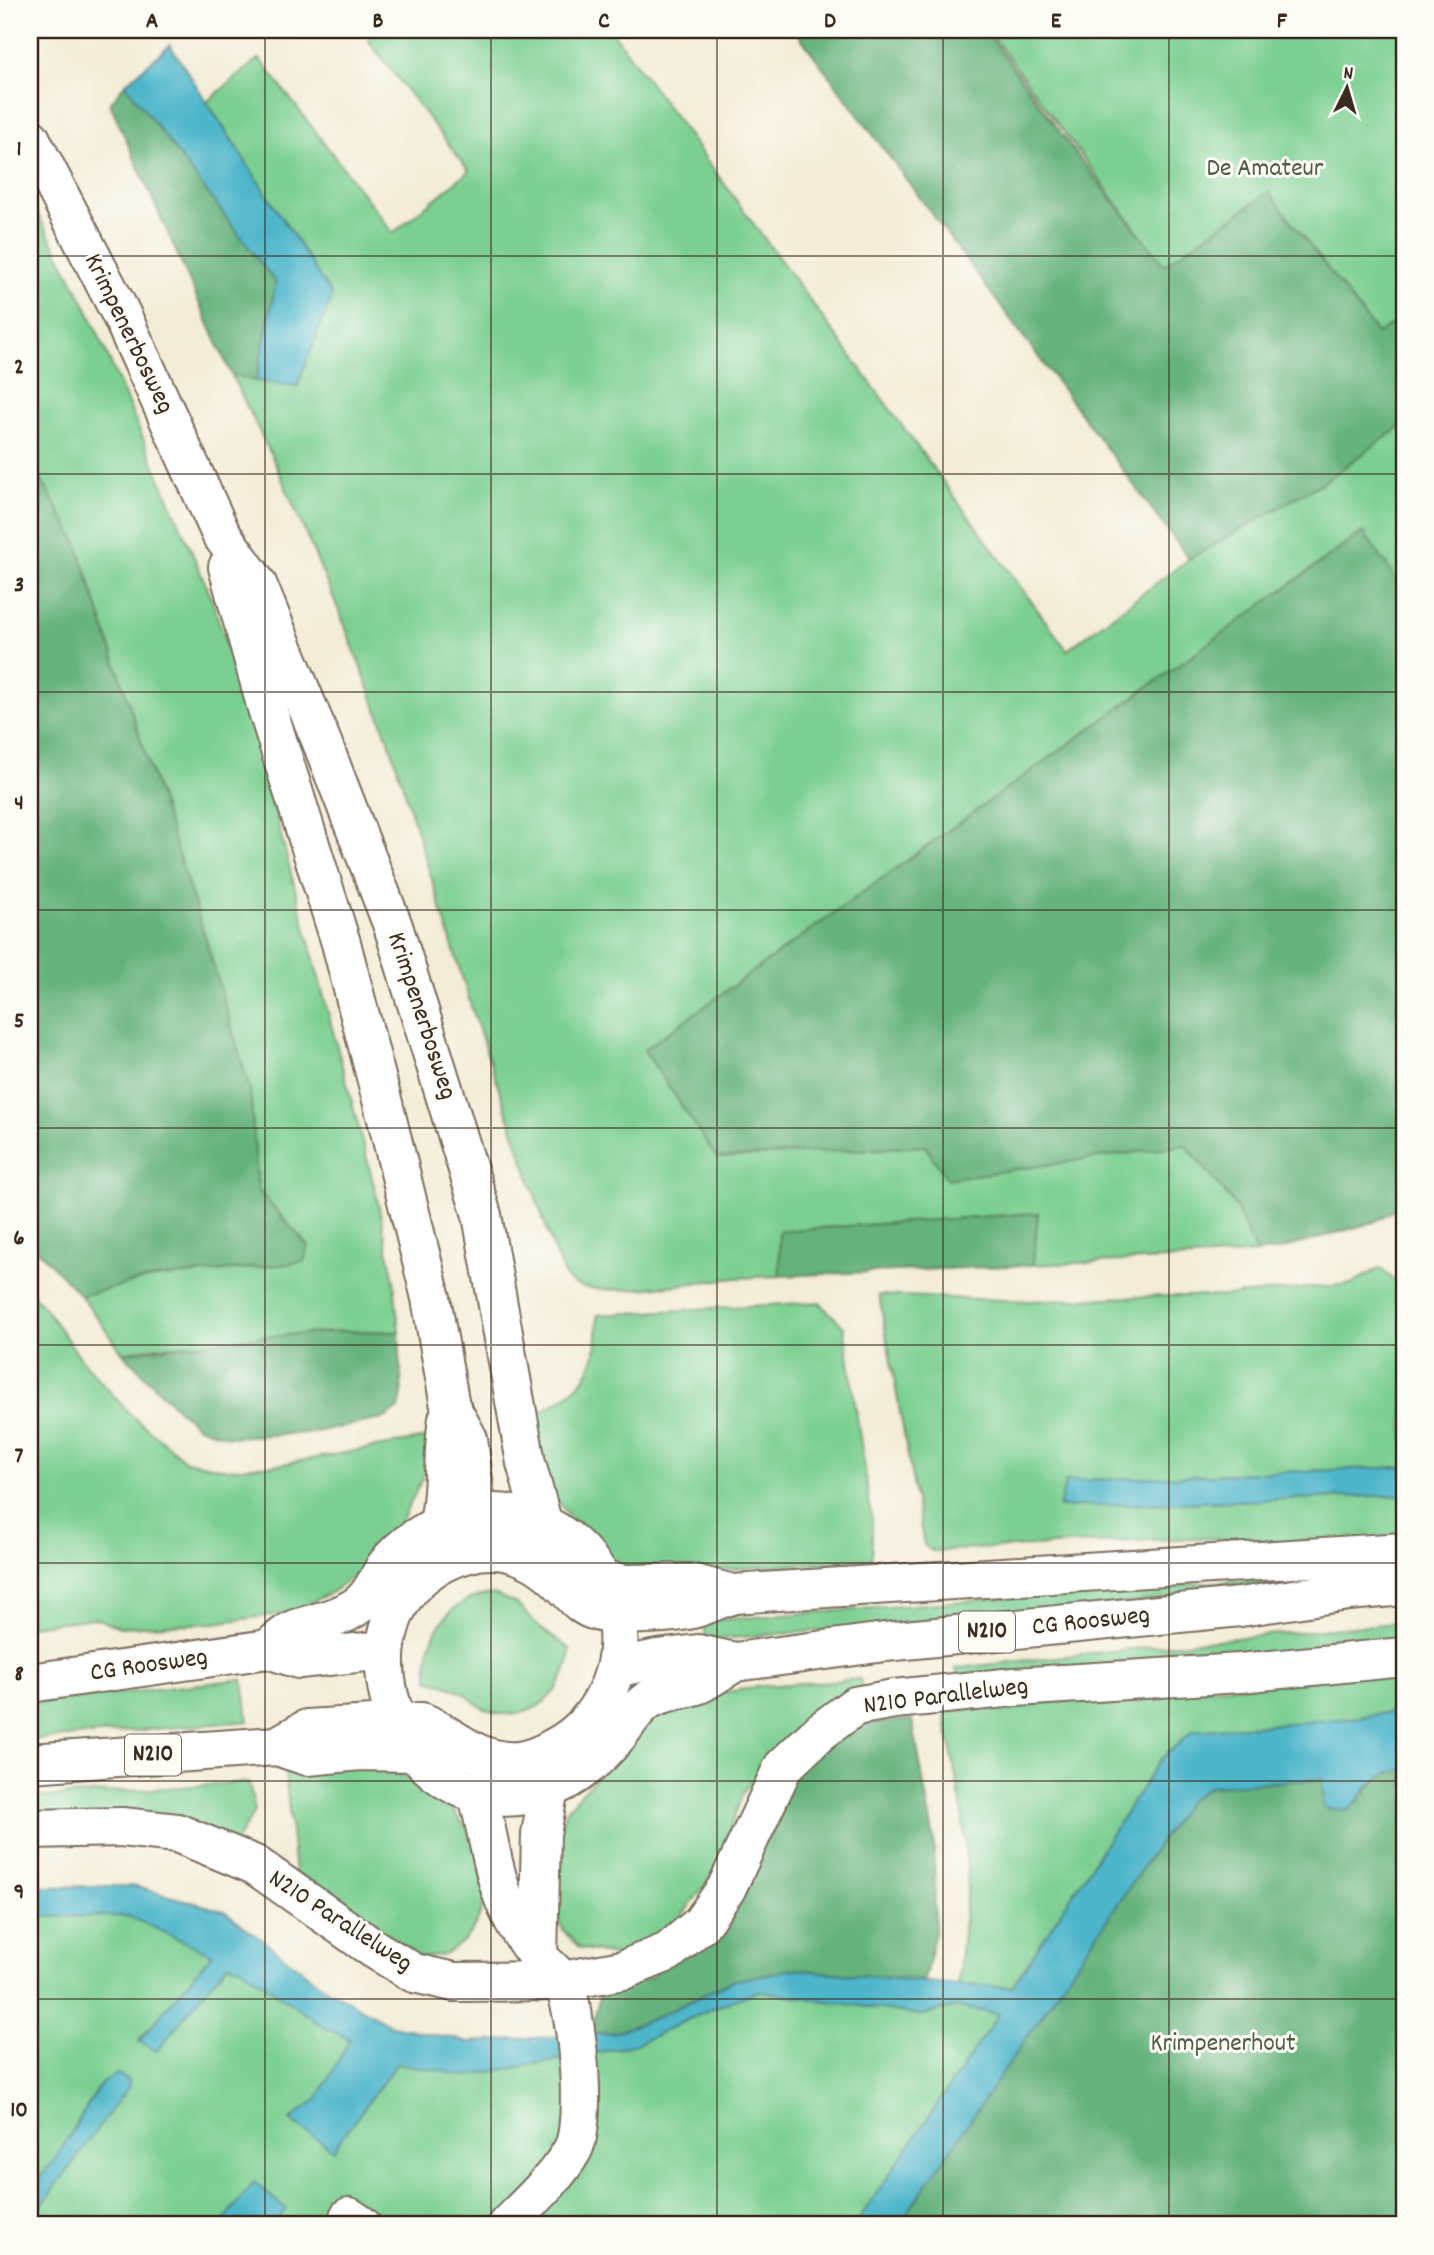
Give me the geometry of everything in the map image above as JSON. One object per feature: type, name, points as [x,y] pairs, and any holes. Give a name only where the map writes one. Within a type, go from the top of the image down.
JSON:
[{"type":"main road","name":"Krimpenerbosweg","points":[[30,138],[121,314],[221,534],[257,584],[393,926],[482,1214],[526,1463],[543,1525]]},
{"type":"main road","name":"Krimpenerbosweg","points":[[221,534],[233,589],[266,705],[352,984],[431,1298],[450,1406],[468,1439],[473,1475],[470,1552]]},
{"type":"main road","name":"Krimpenerbosweg","points":[[438,1527],[444,1502],[444,1445],[450,1406]]},
{"type":"main road","points":[[438,1527],[473,1515],[503,1514],[527,1517],[584,1553],[609,1597]]},
{"type":"main road","name":"CG Roosweg","points":[[30,1683],[268,1648],[296,1628],[321,1623],[362,1603],[387,1565],[409,1542],[438,1527]]},
{"type":"main road","name":"N210","points":[[549,1788],[526,1795],[501,1796],[454,1784],[432,1769],[406,1737],[385,1679],[385,1650],[397,1607],[410,1588],[426,1572],[470,1552],[498,1550],[520,1554],[539,1563],[586,1608],[597,1612],[609,1597]]},
{"type":"main road","name":"CG Roosweg","points":[[609,1597],[625,1584],[690,1583],[734,1594],[1178,1564],[1404,1552]]},
{"type":"main road","name":"CG Roosweg","points":[[616,1668],[698,1654],[735,1662],[886,1642],[1240,1607],[1348,1591],[1404,1586]]},
{"type":"main road","name":"N210","points":[[30,1763],[277,1746],[307,1756],[360,1751],[406,1737],[422,1722],[485,1758],[509,1762],[534,1758],[579,1731],[595,1714],[609,1687],[616,1668],[618,1645],[609,1597]]},
{"type":"main road","name":"CG Roosweg","points":[[268,1648],[299,1659],[385,1650]]},
{"type":"main road","name":"N210 Parallelweg","points":[[30,1829],[122,1827],[177,1833],[255,1865],[330,1919],[414,1973],[454,1982],[557,1980],[623,1970],[668,1952],[701,1924],[726,1889],[783,1767],[820,1732],[855,1706],[894,1699],[1015,1687],[1226,1674],[1404,1657]]},
{"type":"main road","name":"CG Roosweg","points":[[549,1788],[579,1773],[606,1750],[635,1712],[649,1700],[699,1684],[735,1662]]},
{"type":"main road","points":[[507,2225],[540,2192],[573,2148],[578,2130],[580,2089],[557,1980],[541,1834],[553,1749]]},
{"type":"main road","points":[[477,1792],[492,1858],[510,1914],[557,1980]]},
{"type":"green space","points":[[381,30],[611,30],[1067,650],[1189,559],[1325,481],[1404,424],[1404,589],[1362,533],[644,1050],[717,1158],[925,1146],[948,1179],[1186,1145],[1235,1205],[1256,1253],[1033,1265],[1037,1213],[779,1231],[780,1276],[733,1278],[624,1290],[585,1288],[567,1278],[556,1256],[472,1009],[390,744],[340,613],[276,465],[231,374],[256,381],[297,386],[331,295],[207,102],[259,58],[393,233],[469,171],[368,40]]},
{"type":"green space","points":[[795,30],[985,30],[1080,159],[1164,265],[1269,192],[1378,334],[1404,315],[1404,424],[1325,481],[1189,559]]},
{"type":"green space","name":"De Amateur","points":[[988,30],[1404,30],[1404,317],[1273,413]]},
{"type":"green space","points":[[125,84],[276,283],[256,381],[231,374],[110,104]]},
{"type":"green space","points":[[30,199],[87,308],[212,599],[251,723],[376,1193],[394,1281],[399,1332],[346,1331],[147,1348],[123,1353],[81,1296],[146,1279],[289,1264],[267,1203],[258,1190],[250,1090],[205,937],[76,541],[30,460]]},
{"type":"green space","points":[[30,460],[76,541],[205,937],[250,1090],[258,1190],[308,1246],[304,1261],[146,1279],[81,1296],[30,1242]]},
{"type":"green space","points":[[1363,532],[1404,589],[1404,1204],[1374,1222],[1278,1250],[1256,1253],[1235,1205],[1186,1145],[947,1179],[925,1146],[717,1158],[644,1050]]},
{"type":"green space","points":[[1038,1213],[1033,1265],[780,1276],[779,1231]]},
{"type":"green space","points":[[1380,1268],[1404,1288],[1404,1467],[1066,1481],[1060,1507],[1404,1495],[1404,1542],[1361,1544],[1195,1538],[932,1551],[924,1545],[879,1295],[1031,1301],[1225,1296],[1351,1284]]},
{"type":"green space","points":[[30,1292],[85,1364],[129,1413],[186,1461],[228,1469],[283,1464],[426,1438],[428,1456],[423,1477],[399,1526],[358,1573],[332,1592],[293,1612],[215,1623],[120,1627],[94,1618],[30,1626]]},
{"type":"green space","points":[[819,1302],[844,1327],[872,1521],[872,1559],[706,1571],[621,1568],[589,1538],[560,1504],[543,1461],[535,1415],[577,1387],[585,1377],[595,1351],[597,1315]]},
{"type":"green space","points":[[346,1331],[399,1332],[402,1396],[399,1408],[383,1419],[309,1433],[229,1437],[198,1427],[123,1353],[256,1337]]},
{"type":"green space","points":[[1404,1570],[1070,1610],[706,1640],[704,1621],[1150,1587]]},
{"type":"green space","points":[[494,1594],[517,1604],[539,1627],[570,1649],[568,1664],[554,1691],[544,1702],[518,1714],[487,1710],[457,1689],[429,1680],[429,1649],[442,1622],[464,1602],[478,1596]]},
{"type":"green space","points":[[1404,1622],[1404,1647],[958,1677],[956,1668],[1194,1642]]},
{"type":"green space","points":[[1404,1671],[1404,1710],[1353,1718],[1193,1731],[1160,1760],[1013,1987],[958,1985],[968,1878],[962,1809],[944,1712]]},
{"type":"green space","points":[[243,1679],[248,1721],[30,1740],[30,1704]]},
{"type":"green space","points":[[860,1679],[862,1690],[768,1758],[742,1795],[717,1868],[681,1917],[659,1936],[624,1957],[579,1948],[563,1930],[557,1914],[558,1831],[568,1808],[635,1735],[656,1716],[696,1697],[763,1686]]},
{"type":"green space","points":[[912,1719],[934,1840],[935,1932],[924,1981],[792,1969],[732,1981],[658,2017],[613,2033],[590,2034],[600,1995],[652,1977],[789,1773],[841,1727]]},
{"type":"green space","name":"Krimpenerhout","points":[[1404,1742],[1404,2225],[30,2225],[30,1902],[195,1919],[406,2052],[507,2055],[752,1985],[1026,2009]]},
{"type":"green space","points":[[320,1766],[371,1768],[407,1777],[438,1796],[462,1821],[477,1851],[485,1899],[471,1932],[454,1948],[433,1957],[420,1957],[295,1873],[285,1770]]},
{"type":"green space","points":[[1404,1769],[1404,2225],[898,2225],[1187,1802],[1209,1786],[1323,1779],[1356,1804],[1376,1781]]},
{"type":"green space","points":[[249,1782],[255,1811],[233,1846],[30,1824],[30,1798]]},
{"type":"water","points":[[170,45],[332,295],[297,386],[256,381],[276,283],[125,84]]},
{"type":"water","points":[[1404,1467],[1404,1495],[1059,1507],[1066,1481]]},
{"type":"water","points":[[1404,1710],[1404,1769],[1375,1781],[1348,1810],[1324,1808],[1322,1779],[1209,1786],[1187,1802],[899,2225],[855,2225],[999,2014],[957,2007],[921,2015],[759,1991],[708,2010],[637,2044],[601,2052],[469,2076],[397,2063],[333,2150],[290,2120],[318,2098],[350,2039],[325,2028],[240,1967],[227,1964],[157,2051],[139,2041],[212,1954],[128,1916],[30,1917],[30,1887],[133,1886],[224,1911],[324,1987],[392,2026],[470,2042],[613,2033],[658,2017],[732,1981],[792,1969],[958,1985],[1012,1987],[1160,1760],[1193,1731],[1353,1718]]},
{"type":"water","points":[[117,2074],[128,2080],[129,2086],[30,2221],[30,2190],[53,2162],[101,2084]]},
{"type":"water","points":[[254,2182],[286,2209],[274,2225],[221,2225]]}]
